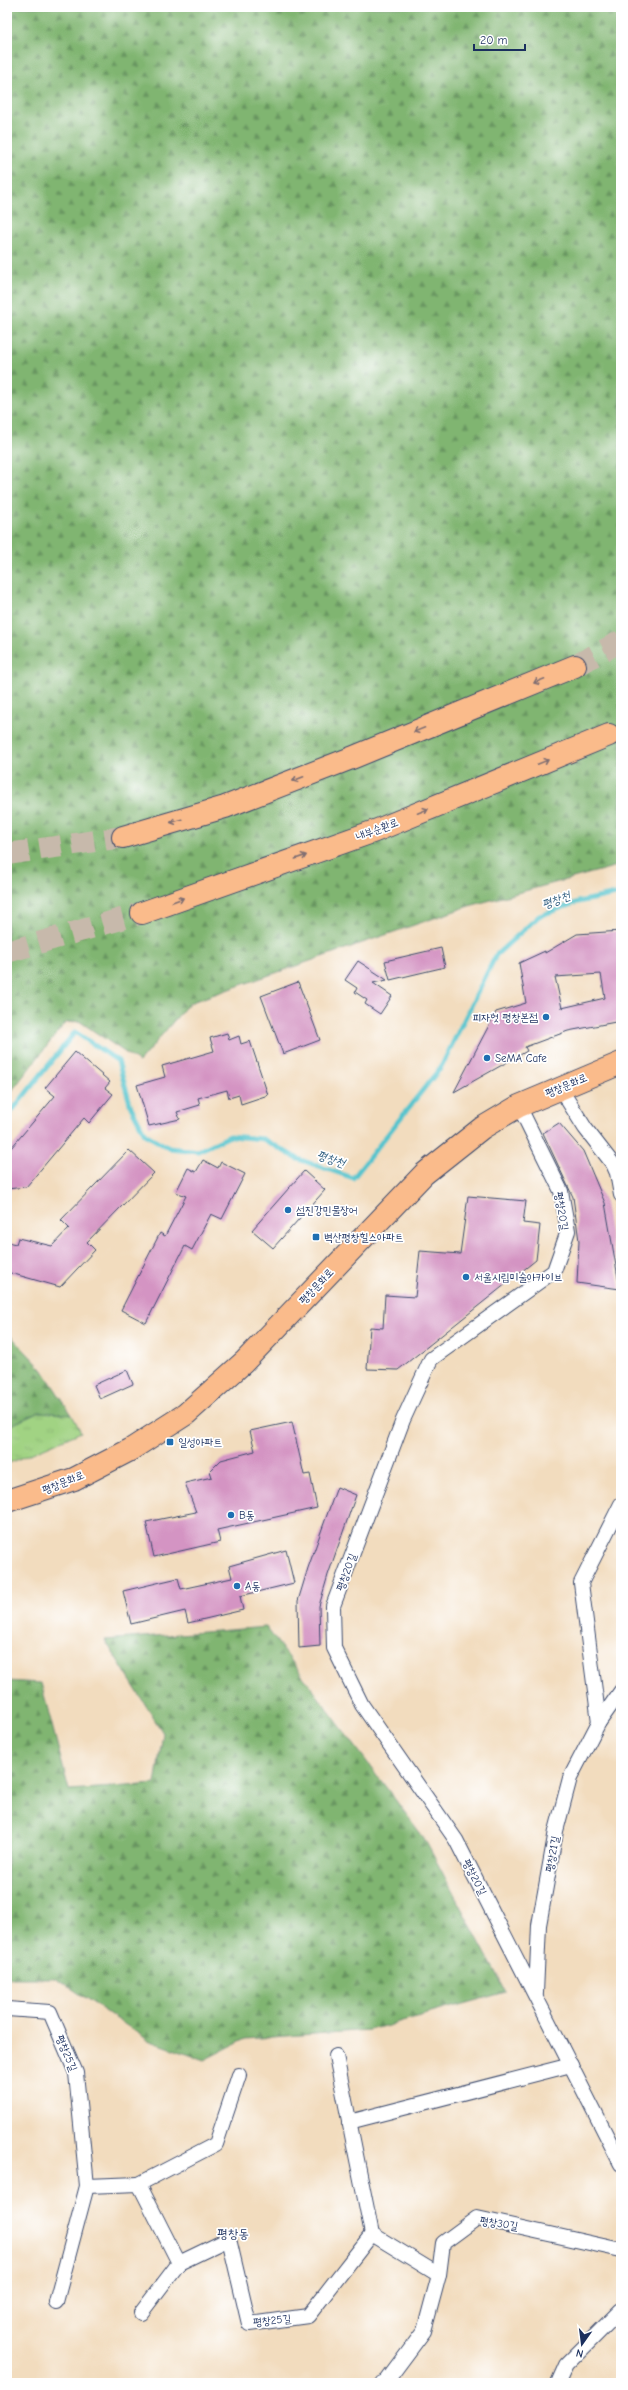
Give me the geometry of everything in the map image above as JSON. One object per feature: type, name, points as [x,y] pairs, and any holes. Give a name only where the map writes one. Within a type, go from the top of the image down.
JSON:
[{"type":"main road","points":[[123,837],[224,807],[354,757],[575,666]]},
{"type":"main road","name":"내부순환로","points":[[142,913],[375,831],[609,735]]},
{"type":"main road","name":"평창문화로","points":[[7,1501],[74,1479],[130,1450],[186,1414],[244,1362],[424,1174],[482,1128],[519,1106],[621,1063]]},
{"type":"street","points":[[560,1088],[585,1128],[613,1164],[617,1173],[621,1195]]},
{"type":"street","name":"평창20길","points":[[519,1106],[561,1191],[568,1231],[554,1271],[431,1359],[403,1420],[333,1606],[334,1648],[362,1705],[456,1840],[536,1994],[621,2164]]},
{"type":"street","points":[[599,1722],[581,1584],[621,1504]]},
{"type":"street","name":"평창21길","points":[[536,1994],[539,1925],[556,1830],[570,1778],[599,1722],[621,1691]]},
{"type":"street","name":"평창25길","points":[[7,2009],[50,2012],[76,2073],[87,2186],[56,2302]]},
{"type":"street","points":[[336,2056],[372,2234],[439,2275]]},
{"type":"street","points":[[349,2122],[571,2065]]},
{"type":"street","points":[[87,2186],[139,2184],[216,2144],[239,2075]]},
{"type":"street","points":[[139,2184],[179,2263]]},
{"type":"street","name":"평창30길","points":[[383,2383],[386,2382],[424,2330],[439,2275],[443,2243],[477,2218],[621,2250]]},
{"type":"street","name":"평창25길","points":[[140,2313],[179,2263],[229,2239],[249,2324],[308,2316],[372,2234]]},
{"type":"street","points":[[558,2383],[566,2365],[621,2310]]},
{"type":"green space","points":[[7,7],[621,7],[621,865],[469,906],[189,1003],[139,1062],[79,1021],[65,1023],[7,1097]]},
{"type":"green space","points":[[7,1332],[42,1369],[72,1415],[40,1412],[7,1427]]},
{"type":"green space","points":[[40,1412],[72,1415],[81,1432],[7,1464],[7,1427]]},
{"type":"green space","points":[[266,1627],[424,1838],[506,1992],[370,2030],[245,2039],[204,2060],[148,2040],[56,1978],[7,1978],[7,1681],[41,1683],[69,1790],[155,1784],[163,1733],[105,1640]]},
{"type":"building","points":[[621,931],[621,1021],[568,1031],[525,1047],[527,1051],[454,1092],[496,1012],[526,1003],[519,963],[545,951],[545,953],[577,934]],"holes":[[[601,974],[605,998],[562,1008],[555,977]]]},
{"type":"building","points":[[441,948],[445,967],[390,980],[385,961]]},
{"type":"building","points":[[358,961],[387,980],[373,983],[392,996],[380,1014],[365,1004],[367,1000],[355,992],[357,988],[345,980]]},
{"type":"building","points":[[298,982],[320,1040],[283,1054],[261,996]]},
{"type":"building","points":[[227,1033],[229,1040],[239,1036],[241,1044],[250,1041],[268,1095],[241,1104],[239,1095],[229,1098],[227,1090],[198,1098],[200,1105],[177,1112],[180,1119],[149,1126],[137,1085],[165,1077],[162,1066],[214,1051],[210,1038]]},
{"type":"building","points":[[75,1052],[110,1082],[105,1088],[113,1094],[89,1123],[84,1118],[26,1187],[7,1189],[7,1148],[11,1148],[55,1096],[45,1088]]},
{"type":"building","points":[[559,1123],[583,1151],[605,1203],[620,1289],[577,1283],[579,1241],[573,1197],[543,1133]]},
{"type":"building","points":[[129,1150],[154,1173],[87,1242],[95,1250],[60,1287],[7,1272],[7,1242],[16,1244],[18,1238],[52,1246],[69,1228],[61,1220]]},
{"type":"building","points":[[203,1160],[218,1168],[221,1162],[245,1174],[222,1219],[211,1214],[192,1250],[185,1246],[146,1323],[121,1310],[160,1233],[165,1236],[186,1196],[176,1192],[188,1168],[196,1172]]},
{"type":"building","name":"섬진강민물장어","points":[[304,1171],[325,1190],[273,1248],[252,1230]]},
{"type":"building","name":"서울시립미술아카이브","points":[[468,1196],[526,1201],[523,1223],[540,1225],[536,1260],[398,1370],[367,1369],[370,1327],[383,1328],[385,1295],[415,1297],[420,1251],[460,1254]]},
{"type":"building","points":[[127,1370],[133,1384],[100,1399],[94,1385]]},
{"type":"building","points":[[292,1422],[304,1475],[310,1474],[317,1508],[217,1530],[220,1542],[154,1557],[146,1522],[196,1512],[185,1483],[212,1477],[210,1471],[221,1460],[255,1451],[250,1431]]},
{"type":"building","points":[[337,1487],[356,1495],[328,1575],[319,1606],[320,1646],[299,1648],[298,1601],[308,1568]]},
{"type":"building","name":"A동","points":[[286,1550],[294,1583],[240,1596],[243,1610],[188,1623],[185,1611],[131,1624],[123,1591],[178,1578],[181,1589],[232,1578],[229,1566]]},
{"type":"waterway","name":"평창천","points":[[7,1117],[75,1032],[118,1061],[131,1107],[145,1134],[169,1148],[198,1151],[230,1136],[263,1139],[298,1159],[353,1178],[441,1067],[496,955],[539,916],[578,902],[621,893]]},
{"type":"tunnel","points":[[575,666],[621,641]]},
{"type":"tunnel","points":[[7,854],[123,837]]},
{"type":"tunnel","points":[[7,952],[142,913]]},
{"type":"place","name":"피자헛 평창본점","points":[[546,1017]]},
{"type":"place","name":"SeMA Cafe","points":[[487,1058]]},
{"type":"place","name":"섬진강민물장어","points":[[288,1210]]},
{"type":"place","name":"벽산평창힐스아파트","points":[[316,1237]]},
{"type":"place","name":"서울시립미술아카이브","points":[[466,1277]]},
{"type":"place","name":"일성아파트","points":[[170,1442]]},
{"type":"place","name":"B동","points":[[231,1515]]},
{"type":"place","name":"A동","points":[[237,1586]]},
{"type":"district","name":"평창동","points":[[233,2233]]}]
